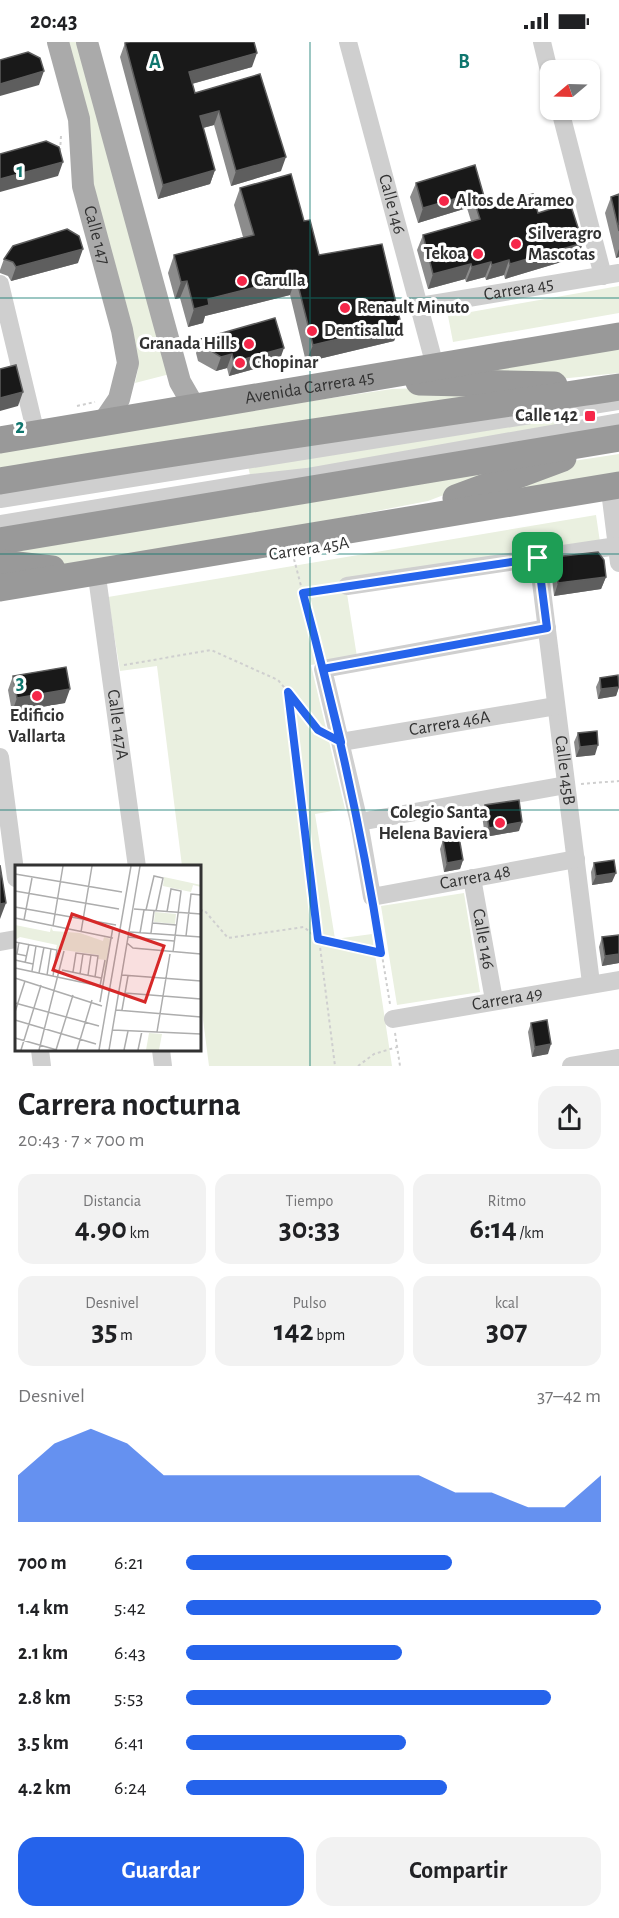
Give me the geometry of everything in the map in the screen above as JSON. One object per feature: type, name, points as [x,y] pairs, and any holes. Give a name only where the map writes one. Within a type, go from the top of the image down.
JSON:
[{"type":"highway","name":"Avenida Carrera 45","points":[[0,440],[619,336]]},
{"type":"highway","points":[[342,383],[492,382],[616,392]]},
{"type":"highway","points":[[0,481],[188,449],[616,392]]},
{"type":"highway","points":[[402,519],[618,433]]},
{"type":"highway","points":[[0,541],[618,433]]},
{"type":"highway","points":[[0,588],[98,578],[402,519],[616,494]]},
{"type":"highway","points":[[0,563],[98,578]]},
{"type":"main road","name":"Calle 147","points":[[58,42],[79,119],[83,186],[122,330],[128,363],[119,399],[102,424]]},
{"type":"main road","points":[[87,42],[178,375],[195,408]]},
{"type":"street","name":"Calle 146","points":[[348,42],[435,366]]},
{"type":"street","points":[[542,42],[546,60]]},
{"type":"street","points":[[563,120],[611,275]]},
{"type":"street","name":"Carrera 45","points":[[420,306],[611,275]]},
{"type":"street","points":[[0,284],[36,434]]},
{"type":"street","points":[[0,499],[616,392]]},
{"type":"street","points":[[0,525],[252,483],[618,433]]},
{"type":"street","points":[[347,586],[538,558],[618,555],[616,494]]},
{"type":"street","name":"Carrera 45A","points":[[0,601],[98,578],[616,494]]},
{"type":"street","name":"Calle 145B","points":[[538,558],[591,983]]},
{"type":"street","name":"Calle 147A","points":[[98,578],[137,865]]},
{"type":"street","points":[[372,897],[359,822],[323,669],[547,628]]},
{"type":"street","name":"Carrera 46A","points":[[341,742],[556,706]]},
{"type":"street","points":[[0,757],[15,870]]},
{"type":"street","points":[[359,822],[566,785]]},
{"type":"street","name":"Carrera 48","points":[[372,897],[576,859]]},
{"type":"street","name":"Calle 146","points":[[472,878],[494,1000]]},
{"type":"street","points":[[0,942],[15,939]]},
{"type":"street","name":"Carrera 49","points":[[393,1019],[591,983],[619,980]]},
{"type":"street","points":[[40,1051],[42,1066]]},
{"type":"street","points":[[161,1051],[163,1066]]},
{"type":"street","points":[[572,1066],[619,1058]]},
{"type":"path","points":[[294,558],[323,669]]},
{"type":"path","points":[[303,593],[347,586]]},
{"type":"path","points":[[109,667],[211,650],[278,680],[318,730],[341,742]]},
{"type":"path","points":[[288,692],[335,1066]]},
{"type":"path","points":[[566,785],[619,781]]},
{"type":"path","points":[[372,897],[400,1066]]},
{"type":"path","points":[[201,911],[204,910],[228,938],[303,927],[318,939],[381,953]]},
{"type":"path","points":[[358,1066],[374,1054],[397,1047]]},
{"type":"green space","points":[[68,42],[78,42],[170,374],[135,383],[138,369],[92,191]]},
{"type":"green space","points":[[619,286],[619,313],[453,342],[448,316]]},
{"type":"green space","points":[[619,344],[619,373],[549,380],[460,373]]},
{"type":"green space","points":[[449,387],[511,392],[0,469],[0,447],[392,389]]},
{"type":"green space","points":[[561,416],[563,424],[303,472],[250,475],[248,466]]},
{"type":"green space","points":[[619,454],[619,477],[464,501],[560,463]]},
{"type":"green space","points":[[533,461],[428,501],[89,567],[0,557],[0,552]]},
{"type":"green space","points":[[596,515],[600,542],[345,581],[357,657],[311,665],[345,809],[315,814],[335,939],[372,934],[392,1066],[209,1066],[201,1004],[201,865],[182,865],[157,666],[120,671],[108,597]]},
{"type":"green space","points":[[464,893],[480,992],[397,1005],[381,906]]},
{"type":"building","points":[[254,42],[257,53],[189,72],[195,93],[260,74],[286,157],[236,171],[219,111],[200,116],[215,170],[163,185],[125,43]]},
{"type":"building","points":[[28,52],[40,58],[44,71],[0,84],[0,60]]},
{"type":"building","points":[[46,141],[59,147],[63,162],[0,179],[0,154]]},
{"type":"building","points":[[475,165],[487,207],[533,194],[538,213],[570,203],[583,243],[510,264],[509,260],[492,265],[491,262],[472,267],[471,264],[433,274],[423,235],[480,219],[472,194],[423,208],[416,183]]},
{"type":"building","points":[[291,174],[304,221],[310,220],[319,255],[382,244],[401,324],[313,345],[296,277],[208,299],[209,305],[194,309],[187,281],[181,282],[174,255],[254,235],[240,188]]},
{"type":"building","points":[[619,194],[619,231],[611,197]]},
{"type":"building","points":[[67,229],[79,236],[83,249],[16,267],[13,262],[4,259],[13,246]]},
{"type":"building","points":[[275,318],[284,348],[234,362],[232,354],[221,357],[203,346],[201,339]]},
{"type":"building","points":[[16,365],[23,392],[0,398],[0,369]]},
{"type":"building","points":[[598,552],[604,560],[606,577],[558,583],[555,557]]},
{"type":"building","points":[[66,667],[70,689],[17,698],[13,676]]},
{"type":"building","points":[[618,675],[619,687],[601,689],[600,678]]},
{"type":"building","points":[[597,731],[598,745],[580,747],[578,733]]},
{"type":"building","points":[[519,800],[522,822],[489,828],[485,805]]},
{"type":"building","points":[[459,837],[463,860],[447,863],[443,840]]},
{"type":"building","points":[[614,860],[616,873],[596,876],[594,863]]},
{"type":"building","points":[[0,865],[6,903],[0,904]]},
{"type":"building","points":[[619,935],[619,954],[605,956],[602,937]]},
{"type":"building","points":[[547,1020],[551,1044],[535,1047],[531,1023]]},
{"type":"place","name":"Altos de Arameo","points":[[444,201]]},
{"type":"place","name":"Silveragro Mascotas","points":[[516,244]]},
{"type":"place","name":"Tekoa","points":[[478,254]]},
{"type":"place","name":"Carulla","points":[[242,281]]},
{"type":"place","name":"Renault Minuto","points":[[345,308]]},
{"type":"place","name":"Dentisalud","points":[[312,331]]},
{"type":"place","name":"Granada Hills","points":[[249,344]]},
{"type":"place","name":"Chopinar","points":[[240,363]]},
{"type":"place","name":"Calle 142","points":[[590,416]]},
{"type":"place","name":"Edificio Vallarta","points":[[37,696]]},
{"type":"place","name":"Colegio Santa Helena Baviera","points":[[500,823]]},
{"type":"route","points":[[538,558],[303,593],[341,742],[359,822],[381,953],[318,939],[288,692],[318,730],[341,742],[323,669],[547,628],[538,558]]}]
